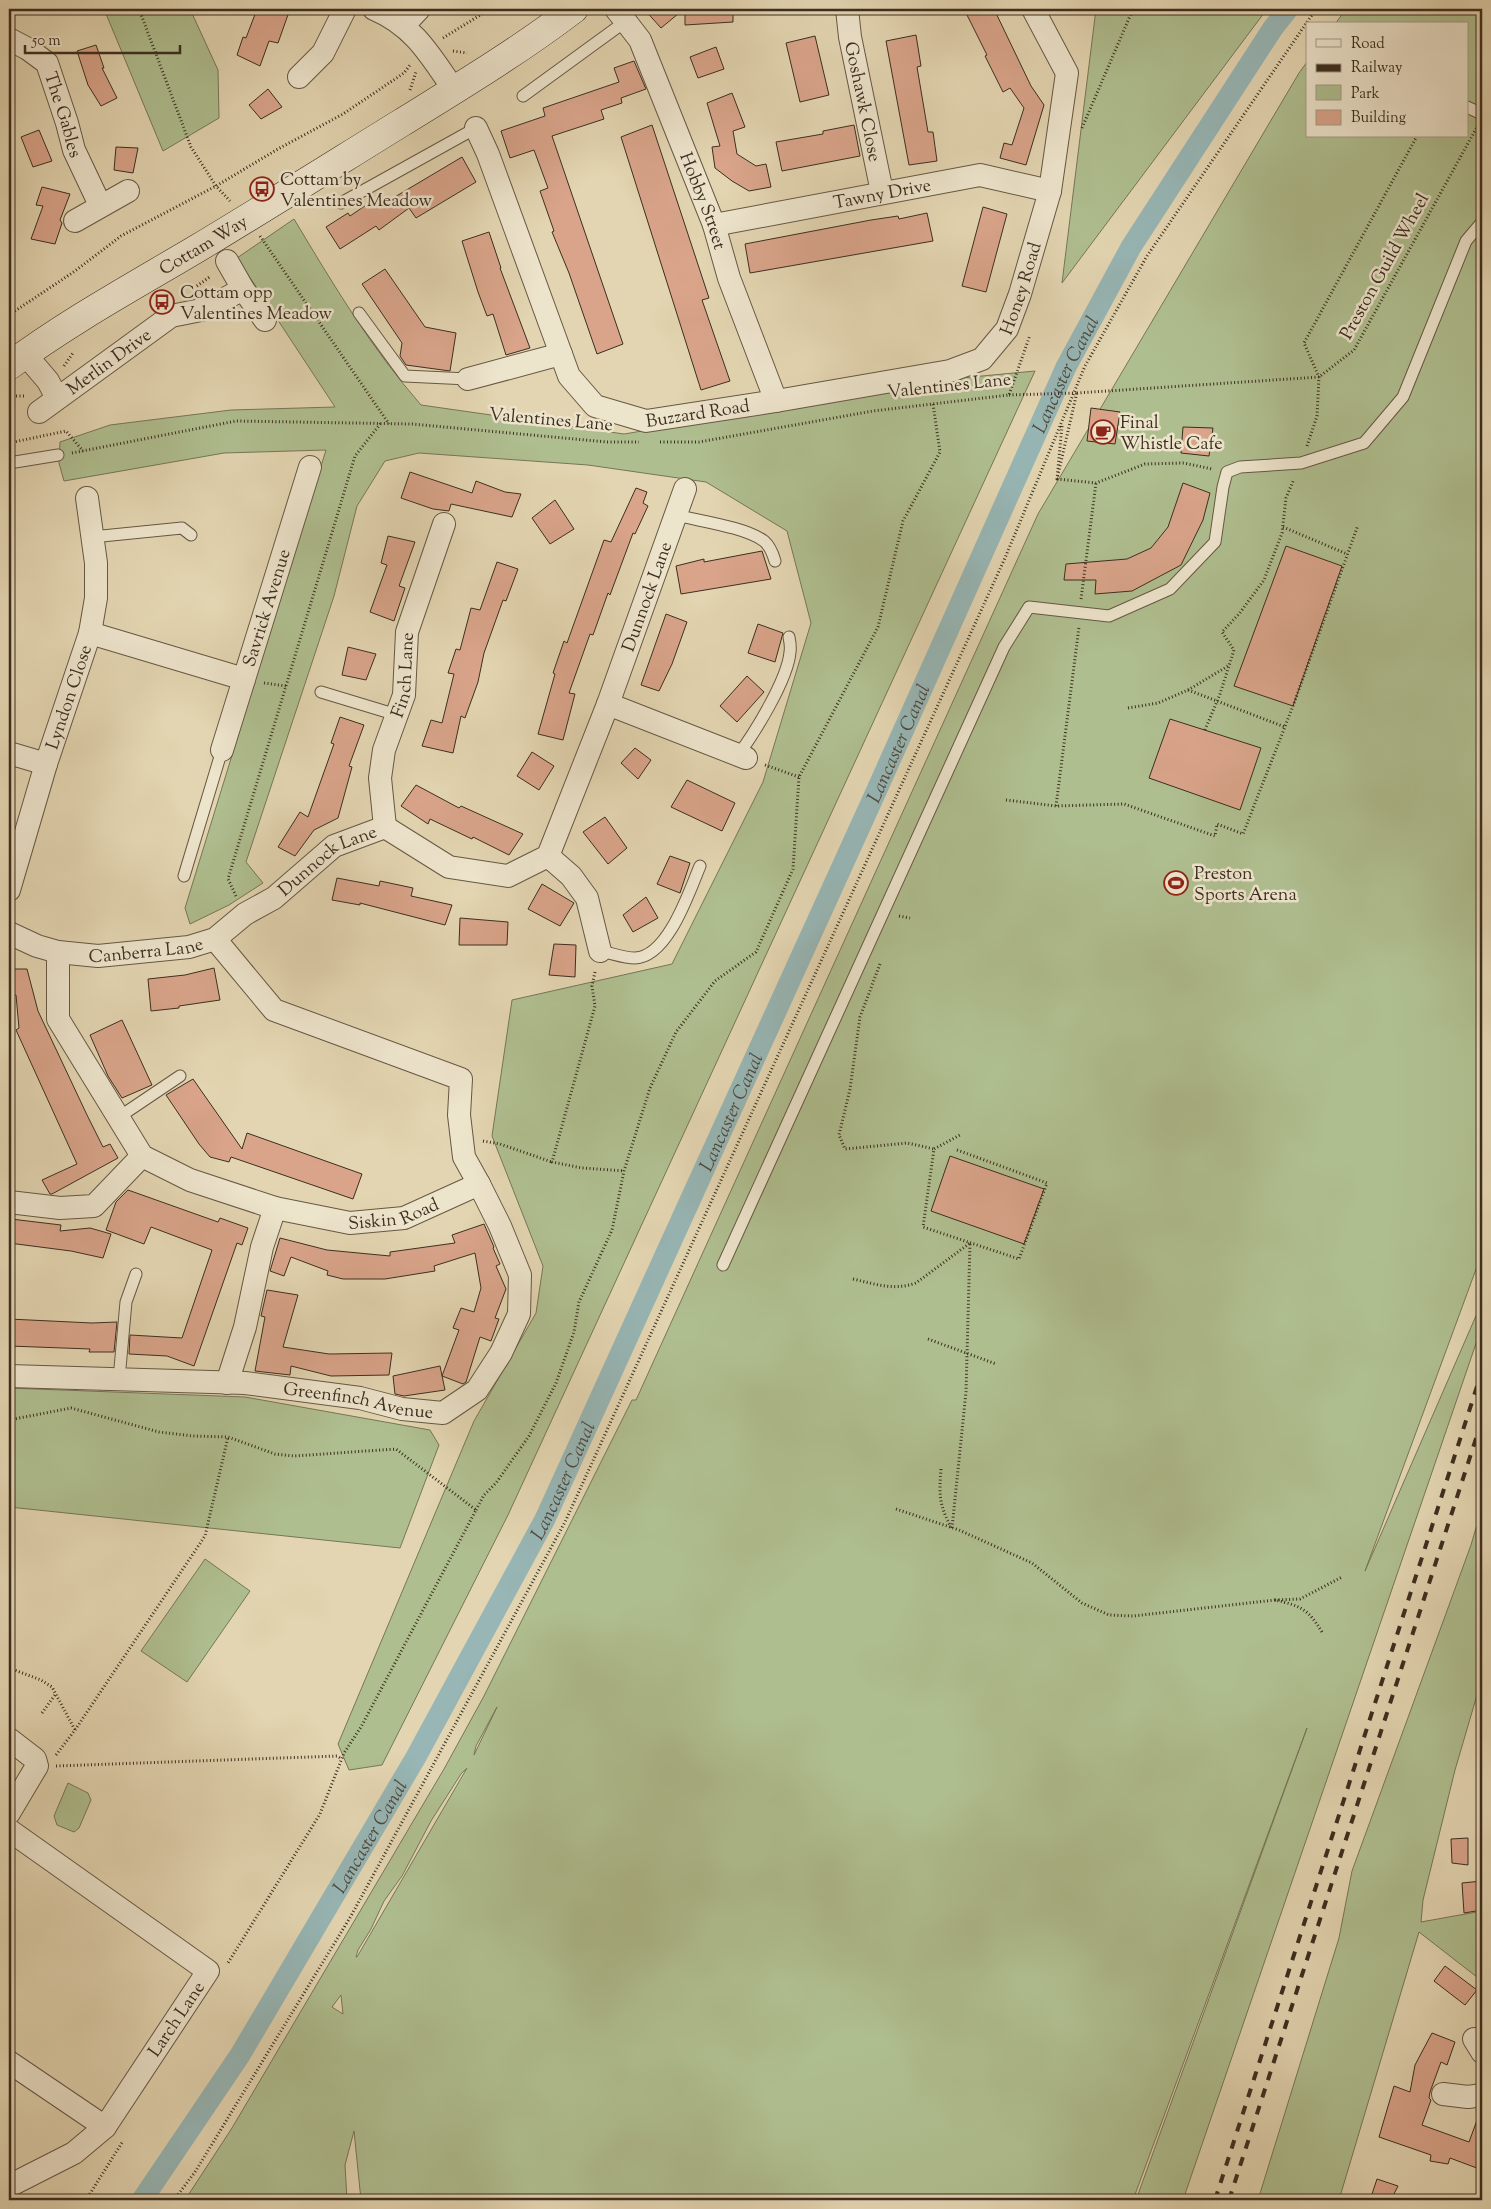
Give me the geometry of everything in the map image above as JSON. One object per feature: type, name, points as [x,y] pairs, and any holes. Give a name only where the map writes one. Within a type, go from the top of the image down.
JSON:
[{"type":"main road","name":"Cottam Way","points":[[17,360],[97,307],[246,219],[454,90],[545,31],[574,9]]},
{"type":"street","points":[[299,77],[323,53],[345,9]]},
{"type":"street","points":[[374,9],[411,17],[424,48],[454,90]]},
{"type":"street","name":"Goshawk Close","points":[[847,9],[850,37],[882,192]]},
{"type":"street","name":"Honey Road","points":[[776,402],[950,371],[982,359],[1007,329],[1020,294],[1050,191],[1067,73],[1033,9]]},
{"type":"street","name":"Hobby Street","points":[[621,15],[640,40],[714,225],[729,278],[776,402]]},
{"type":"street","name":"The Gables","points":[[9,39],[28,49],[47,63],[74,150],[100,205]]},
{"type":"street","name":"Buzzard Road","points":[[476,128],[488,154],[568,376],[595,406],[646,421],[776,402]]},
{"type":"street","name":"Tawny Drive","points":[[714,225],[980,175],[1050,191]]},
{"type":"street","points":[[75,221],[100,205],[128,191]]},
{"type":"street","points":[[228,261],[243,289],[265,320]]},
{"type":"street","name":"Merlin Drive","points":[[39,412],[171,316],[206,309],[243,289]]},
{"type":"street","points":[[468,380],[561,354]]},
{"type":"street","name":"Merlin Drive","points":[[17,360],[48,381],[57,398]]},
{"type":"street","name":"Savrick Avenue","points":[[222,750],[310,467]]},
{"type":"street","name":"Dunnock Lane","points":[[274,898],[334,846],[385,827],[449,867],[508,876],[548,856],[608,704],[685,489]]},
{"type":"street","name":"Lyndon Close","points":[[9,890],[46,764],[90,634],[96,598],[96,563],[87,498]]},
{"type":"street","name":"Finch Lane","points":[[385,827],[380,778],[384,750],[404,695],[407,632],[444,524]]},
{"type":"street","points":[[90,634],[244,679]]},
{"type":"street","points":[[608,704],[742,757]]},
{"type":"street","points":[[9,753],[46,764]]},
{"type":"street","points":[[548,856],[571,876],[587,898],[600,951]]},
{"type":"street","name":"Canberra Lane","points":[[9,933],[37,946],[58,952],[98,956],[189,947],[215,938],[245,914],[274,898]]},
{"type":"street","points":[[215,938],[274,1010],[461,1079],[459,1115],[464,1157],[479,1184]]},
{"type":"street","points":[[9,1202],[60,1208],[94,1206],[142,1156],[58,1019],[58,952]]},
{"type":"street","name":"Siskin Road","points":[[142,1156],[190,1180],[274,1208],[350,1223],[404,1218],[479,1184]]},
{"type":"street","name":"Greenfinch Avenue","points":[[9,1376],[245,1383],[360,1398],[402,1409],[443,1413],[477,1390],[501,1352],[519,1314],[520,1275],[500,1226],[479,1184]]},
{"type":"street","points":[[227,1383],[245,1327],[262,1247],[274,1208]]},
{"type":"street","points":[[9,1738],[42,1766],[9,1813]]},
{"type":"street","name":"Larch Lane","points":[[9,1830],[208,1971],[105,2127],[74,2153],[9,2186]]},
{"type":"street","points":[[9,2062],[105,2127]]},
{"type":"street","points":[[1443,2094],[1468,2097],[1482,2095]]},
{"type":"lane","points":[[523,96],[621,15]]},
{"type":"lane","points":[[1468,107],[1482,114]]},
{"type":"lane","points":[[341,203],[476,128]]},
{"type":"lane","points":[[723,1265],[1004,647],[1029,607],[1109,616],[1170,589],[1215,542],[1223,486],[1228,472],[1240,466],[1301,463],[1364,443],[1403,397],[1466,241],[1482,222]]},
{"type":"lane","points":[[359,313],[405,376],[468,380]]},
{"type":"lane","points":[[9,463],[58,454]]},
{"type":"lane","points":[[676,515],[745,532],[764,541],[772,552],[775,562]]},
{"type":"lane","points":[[92,537],[182,528],[192,535]]},
{"type":"lane","points":[[742,757],[782,678],[790,653],[789,637]]},
{"type":"lane","points":[[321,692],[397,715]]},
{"type":"lane","points":[[184,876],[222,750]]},
{"type":"lane","points":[[600,951],[636,958],[653,951],[671,930],[700,866]]},
{"type":"lane","points":[[119,1117],[180,1076]]},
{"type":"lane","points":[[119,1379],[126,1302],[136,1274]]},
{"type":"path","points":[[139,9],[191,147],[216,186],[229,200]]},
{"type":"path","points":[[9,315],[75,271],[121,236],[216,186],[278,149],[343,114],[404,73],[417,54],[424,48],[461,28],[490,9]]},
{"type":"path","points":[[1307,22],[1316,9]]},
{"type":"path","points":[[174,2200],[196,2172],[351,1916],[565,1522],[1005,558],[1085,366],[1146,256],[1306,24]]},
{"type":"path","name":"Preston Guild Wheel","points":[[1319,377],[1354,350],[1477,128]]},
{"type":"path","points":[[1205,730],[1234,650],[1222,632],[1239,614],[1264,580],[1283,527],[1286,498],[1301,463],[1317,416],[1319,377],[1304,343],[1416,138]]},
{"type":"path","points":[[261,237],[389,424]]},
{"type":"path","points":[[1057,479],[1085,366]]},
{"type":"path","points":[[1077,393],[1319,377]]},
{"type":"path","name":"Valentines Lane","points":[[653,442],[699,442],[873,411],[933,404],[1009,396],[1077,393]]},
{"type":"path","points":[[227,1965],[320,1814],[342,1759],[361,1727],[484,1495],[496,1483],[529,1436],[556,1383],[574,1332],[579,1302],[612,1230],[624,1171],[650,1088],[676,1032],[715,981],[756,952],[790,877],[793,869],[800,777],[878,627],[903,521],[940,452],[933,404]]},
{"type":"path","name":"Valentines Lane","points":[[83,452],[236,421],[412,424],[607,442],[644,442]]},
{"type":"path","points":[[245,914],[228,879],[355,456],[382,423]]},
{"type":"path","points":[[1057,479],[1062,423]]},
{"type":"path","points":[[1057,479],[1096,483],[1145,464],[1184,463],[1228,472]]},
{"type":"path","points":[[1056,806],[1096,483]]},
{"type":"path","points":[[1006,800],[1056,806],[1124,804],[1216,836],[1217,824],[1243,834],[1285,727],[1358,525]]},
{"type":"path","points":[[1283,527],[1347,554]]},
{"type":"path","points":[[1128,708],[1158,703],[1188,690],[1228,666]]},
{"type":"path","points":[[1188,690],[1285,727]]},
{"type":"path","points":[[742,757],[800,777]]},
{"type":"path","points":[[552,1162],[595,1006],[592,986],[600,951]]},
{"type":"path","points":[[880,962],[860,1017],[850,1089],[840,1135],[846,1149],[907,1143],[934,1149],[960,1134]]},
{"type":"path","points":[[462,1144],[484,1141],[500,1144],[552,1162],[582,1168],[624,1171]]},
{"type":"path","points":[[934,1149],[923,1227],[1019,1259],[1047,1183],[957,1150]]},
{"type":"path","points":[[853,1279],[894,1288],[907,1286],[916,1283],[970,1243]]},
{"type":"path","points":[[952,1528],[966,1392],[970,1243]]},
{"type":"path","points":[[928,1340],[996,1364]]},
{"type":"path","points":[[9,1420],[71,1408],[159,1432],[193,1436],[228,1437],[275,1454],[294,1456],[396,1449],[476,1510]]},
{"type":"path","points":[[42,1766],[76,1730],[205,1536],[228,1437]]},
{"type":"path","points":[[941,1469],[940,1503],[942,1511],[952,1528]]},
{"type":"path","points":[[896,1509],[952,1528],[1032,1563],[1082,1603],[1108,1615],[1133,1616],[1275,1600],[1300,1600],[1342,1576]]},
{"type":"path","points":[[1275,1600],[1292,1604],[1310,1614],[1322,1632]]},
{"type":"path","points":[[9,1668],[41,1680],[52,1687],[76,1730]]},
{"type":"path","points":[[42,1713],[55,1695]]},
{"type":"path","points":[[42,1766],[337,1756],[342,1759]]},
{"type":"path","points":[[86,2200],[129,2133]]},
{"type":"green space","points":[[104,9],[190,9],[218,70],[219,118],[163,151]]},
{"type":"green space","points":[[1096,9],[1267,9],[1062,283]]},
{"type":"green space","name":"Preston Sports Arena","points":[[1346,9],[1482,9],[1482,1253],[1365,1571],[1482,1302],[1482,1326],[1183,2200],[1136,2200],[1307,1728],[1133,2200],[361,2200],[354,2131],[345,2165],[347,2200],[185,2200],[232,2128],[444,1769],[484,1696],[632,1400],[636,1400],[1038,514],[1306,63],[1306,138],[1468,138],[1468,22],[1336,22]],"holes":[[[497,1707],[474,1755],[476,1746]],[[467,1768],[357,1957],[356,1957],[384,1901],[402,1876],[431,1821],[461,1774]],[[341,1995],[343,2014],[332,2007]]]},
{"type":"green space","points":[[294,219],[369,338],[421,405],[624,434],[961,378],[1035,371],[508,1515],[382,1765],[349,1770],[338,1744],[474,1421],[536,1313],[543,1266],[492,1136],[512,1000],[672,964],[763,782],[811,623],[787,531],[706,482],[588,465],[419,453],[385,461],[357,506],[334,596],[246,862],[263,883],[229,905],[190,924],[185,908],[326,450],[224,453],[64,481],[59,463],[60,442],[110,425],[231,410],[335,407],[237,258]]},
{"type":"green space","points":[[9,1388],[245,1397],[430,1430],[439,1445],[400,1548],[9,1507]]},
{"type":"green space","points":[[1482,1507],[1482,1678],[1455,1770],[1423,1900],[1421,1922],[1482,1911],[1482,1981],[1419,1932],[1339,2200],[1258,2200],[1339,1938],[1352,1871],[1471,1545]]},
{"type":"green space","points":[[205,1559],[250,1591],[187,1682],[141,1651]]},
{"type":"green space","points":[[68,1783],[88,1793],[91,1800],[79,1828],[74,1832],[57,1825],[54,1816]]},
{"type":"building","points":[[257,9],[290,9],[278,43],[269,41],[260,66],[237,55],[243,37],[246,38]]},
{"type":"building","points":[[644,9],[684,9],[661,28]]},
{"type":"building","points":[[685,9],[733,9],[733,22],[685,25]]},
{"type":"building","points":[[964,9],[994,9],[1031,86],[1044,105],[1026,165],[1000,158],[1004,143],[1012,145],[1024,108],[1010,88],[1003,92]]},
{"type":"building","points":[[916,35],[921,66],[917,67],[928,132],[933,132],[937,161],[909,165],[886,41]]},
{"type":"building","points":[[815,36],[829,95],[800,102],[786,43]]},
{"type":"building","points":[[96,45],[104,68],[102,68],[117,98],[101,106],[88,85],[77,51]]},
{"type":"building","points":[[716,47],[724,69],[698,78],[690,57]]},
{"type":"building","points":[[634,61],[646,89],[621,98],[622,103],[601,110],[604,119],[552,136],[623,344],[597,354],[569,273],[552,232],[554,231],[540,191],[548,188],[534,150],[510,158],[501,131],[545,116],[543,108],[619,82],[614,68]]},
{"type":"building","points":[[268,89],[282,107],[261,119],[249,105]]},
{"type":"building","points":[[732,93],[745,127],[733,131],[737,154],[756,166],[766,164],[771,187],[749,191],[715,168],[712,147],[720,146],[707,103]]},
{"type":"building","points":[[652,125],[709,298],[702,300],[730,381],[701,390],[621,137]]},
{"type":"building","points":[[854,125],[860,156],[782,171],[776,142],[823,134],[823,131]]},
{"type":"building","points":[[39,130],[52,161],[33,167],[21,137]]},
{"type":"building","points":[[116,147],[138,148],[133,173],[114,170]]},
{"type":"building","points":[[462,157],[476,182],[416,218],[409,208],[379,230],[376,226],[340,249],[326,227],[348,213],[350,216],[378,197],[383,204]]},
{"type":"building","points":[[42,187],[70,194],[60,220],[62,223],[55,244],[31,239],[43,206],[36,205]]},
{"type":"building","points":[[983,207],[1007,214],[986,292],[962,286]]},
{"type":"building","points":[[927,213],[933,241],[750,273],[745,244],[871,220],[898,216],[899,219]]},
{"type":"building","points":[[489,232],[500,268],[530,348],[506,355],[493,314],[487,316],[462,241]]},
{"type":"building","points":[[385,269],[425,327],[456,333],[450,371],[406,365],[400,356],[402,343],[362,284]]},
{"type":"building","name":"Final Whistle Cafe","points":[[1091,408],[1120,412],[1115,444],[1087,441]]},
{"type":"building","points":[[1183,427],[1213,428],[1209,456],[1181,453]]},
{"type":"building","points":[[410,472],[472,493],[476,481],[505,492],[521,494],[512,517],[451,504],[449,511],[433,509],[401,498]]},
{"type":"building","points":[[1183,483],[1210,493],[1203,520],[1181,565],[1132,591],[1095,594],[1096,580],[1064,580],[1066,564],[1127,559],[1151,548],[1168,527]]},
{"type":"building","points":[[636,488],[647,492],[643,503],[648,506],[635,534],[633,533],[593,635],[590,634],[569,693],[575,694],[563,740],[538,734],[555,674],[553,673],[564,641],[567,643],[604,540],[611,542]]},
{"type":"building","points":[[555,500],[574,529],[550,544],[532,518]]},
{"type":"building","points":[[388,536],[415,542],[399,586],[405,588],[394,621],[370,612],[387,565],[381,563]]},
{"type":"building","points":[[1286,546],[1342,566],[1293,706],[1234,686]]},
{"type":"building","points":[[762,551],[771,579],[681,594],[676,566],[704,559],[704,562]]},
{"type":"building","points":[[497,562],[518,569],[506,601],[503,600],[484,653],[478,682],[465,718],[461,716],[453,753],[422,746],[431,720],[442,723],[454,674],[448,673],[456,649],[460,650],[471,608],[480,610]]},
{"type":"building","points":[[666,614],[687,622],[672,664],[659,691],[641,685]]},
{"type":"building","points":[[758,624],[783,633],[775,662],[748,653]]},
{"type":"building","points":[[348,647],[376,654],[366,680],[342,675]]},
{"type":"building","points":[[747,676],[764,692],[737,722],[720,706]]},
{"type":"building","points":[[340,717],[364,725],[349,766],[352,767],[338,818],[314,830],[295,856],[278,847],[300,812],[308,817],[334,744],[331,743]]},
{"type":"building","points":[[1170,719],[1261,748],[1240,810],[1149,778]]},
{"type":"building","points":[[635,748],[651,760],[638,779],[621,763]]},
{"type":"building","points":[[532,752],[554,766],[539,790],[517,776]]},
{"type":"building","points":[[687,780],[735,803],[722,831],[671,807]]},
{"type":"building","points":[[416,785],[459,808],[461,806],[523,834],[509,855],[430,819],[428,824],[401,806]]},
{"type":"building","points":[[605,817],[627,848],[608,864],[583,832]]},
{"type":"building","points":[[670,856],[690,863],[680,893],[657,884]]},
{"type":"building","points":[[337,878],[379,886],[380,881],[413,888],[411,896],[452,905],[445,925],[360,903],[360,905],[332,900]]},
{"type":"building","points":[[542,884],[574,903],[560,926],[528,909]]},
{"type":"building","points":[[646,897],[658,918],[633,932],[623,915]]},
{"type":"building","points":[[460,918],[508,922],[507,945],[459,945]]},
{"type":"building","points":[[554,944],[576,945],[575,977],[549,975]]},
{"type":"building","points":[[214,968],[220,1000],[151,1011],[148,979],[185,975]]},
{"type":"building","points":[[9,969],[27,969],[38,1011],[87,1115],[103,1147],[110,1144],[118,1158],[52,1194],[50,1194],[42,1180],[77,1164],[16,1030],[19,1028],[16,995],[9,996]]},
{"type":"building","points":[[122,1020],[152,1085],[122,1098],[108,1076],[90,1035]]},
{"type":"building","points":[[193,1079],[242,1149],[247,1133],[362,1174],[353,1199],[231,1157],[229,1162],[210,1157],[166,1095]]},
{"type":"building","points":[[950,1156],[1044,1189],[1024,1244],[931,1211]]},
{"type":"building","points":[[128,1190],[218,1222],[220,1218],[248,1228],[242,1245],[237,1243],[194,1366],[167,1356],[129,1354],[130,1335],[182,1338],[212,1250],[151,1227],[144,1244],[106,1230],[116,1202]]},
{"type":"building","points":[[11,1219],[61,1225],[60,1231],[90,1228],[111,1234],[103,1258],[71,1251],[9,1243]]},
{"type":"building","points":[[484,1224],[500,1264],[496,1266],[506,1289],[495,1318],[499,1319],[491,1341],[480,1337],[466,1382],[463,1384],[442,1376],[459,1330],[453,1328],[461,1308],[474,1312],[481,1288],[475,1253],[434,1266],[435,1271],[385,1279],[343,1279],[327,1275],[328,1271],[291,1257],[284,1276],[270,1271],[280,1238],[327,1250],[390,1256],[390,1252],[455,1243],[452,1235]]},
{"type":"building","points":[[267,1290],[298,1295],[283,1347],[329,1354],[392,1353],[389,1375],[331,1376],[291,1366],[290,1375],[255,1371],[265,1317],[261,1316]]},
{"type":"building","points":[[9,1319],[92,1323],[117,1322],[114,1352],[89,1352],[90,1349],[9,1346]]},
{"type":"building","points":[[440,1366],[445,1390],[404,1396],[395,1394],[393,1376]]},
{"type":"building","points":[[1468,1838],[1468,1865],[1452,1863],[1451,1839]]},
{"type":"building","points":[[1482,1881],[1482,1910],[1464,1913],[1462,1883]]},
{"type":"building","points":[[1445,1966],[1477,1990],[1465,2005],[1434,1981]]},
{"type":"building","points":[[1432,2033],[1455,2042],[1447,2065],[1441,2062],[1430,2092],[1429,2098],[1431,2100],[1422,2125],[1469,2142],[1480,2112],[1482,2113],[1482,2170],[1450,2158],[1448,2164],[1430,2161],[1431,2155],[1379,2137],[1394,2086],[1410,2092],[1415,2065]]},
{"type":"building","points":[[1377,2179],[1398,2186],[1391,2200],[1370,2200]]},
{"type":"waterway","name":"Lancaster Canal","points":[[142,2200],[240,2055],[416,1757],[545,1519],[875,794],[1066,367],[1131,247],[1273,28],[1288,9]]},
{"type":"railway","points":[[1215,2200],[1482,1371]]},
{"type":"railway","points":[[1229,2200],[1482,1420]]},
{"type":"place","name":"Cottam by Valentines Meadow","points":[[262,189]]},
{"type":"place","name":"Cottam opp Valentines Meadow","points":[[162,302]]},
{"type":"place","name":"Final Whistle Cafe","points":[[1103,432]]},
{"type":"place","name":"Preston Sports Arena","points":[[1176,883]]}]
